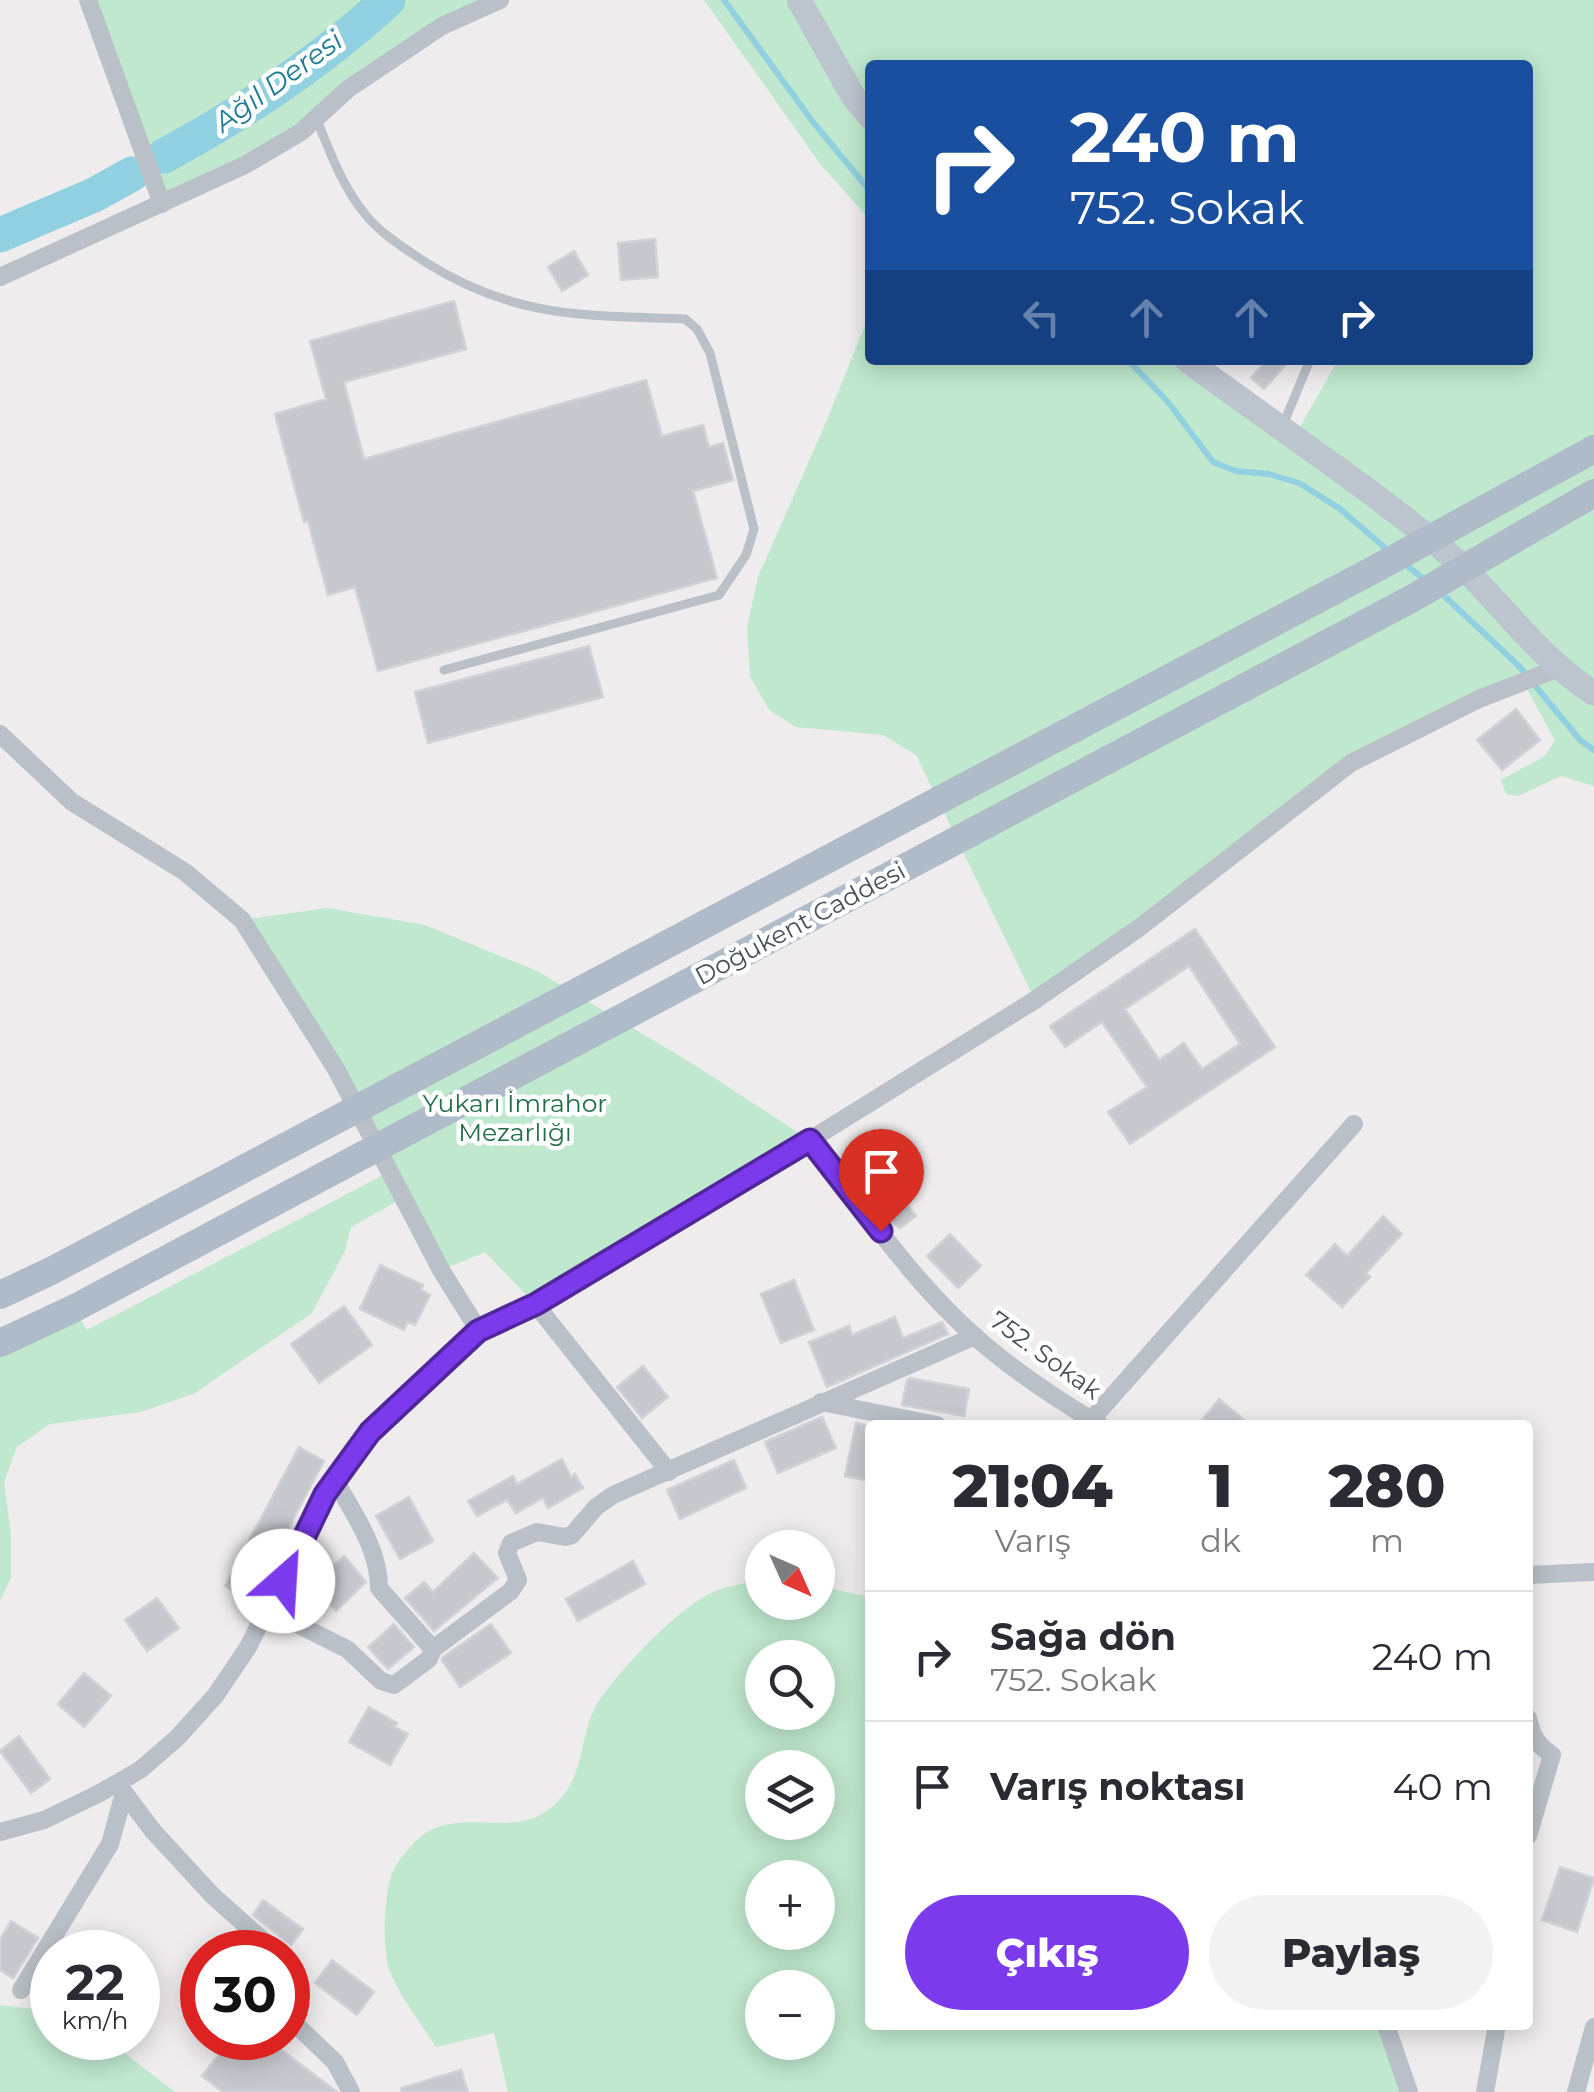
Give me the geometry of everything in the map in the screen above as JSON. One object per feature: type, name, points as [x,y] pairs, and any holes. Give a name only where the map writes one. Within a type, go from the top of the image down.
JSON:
[{"type":"main road","name":"Doğukent Caddesi","points":[[0,1295],[52,1271],[1375,570],[1594,449]]},
{"type":"main road","name":"Doğukent Caddesi","points":[[0,1343],[73,1309],[1413,598],[1594,493]]},
{"type":"street","points":[[88,0],[162,204]]},
{"type":"street","points":[[0,277],[245,165],[300,132],[348,89],[442,26],[500,0]]},
{"type":"street","points":[[799,0],[865,111]]},
{"type":"street","points":[[1194,365],[1441,548],[1486,588],[1559,668],[1594,693]]},
{"type":"street","points":[[0,1832],[44,1820],[121,1788],[177,1738],[215,1696],[269,1610],[325,1494],[370,1432],[478,1331],[536,1304],[1035,1000],[1139,928],[1352,764],[1478,699],[1559,668]]},
{"type":"street","points":[[0,734],[72,802],[185,872],[242,920],[336,1069],[441,1270],[478,1331]]},
{"type":"street","points":[[1098,1420],[1354,1124]]},
{"type":"street","name":"752. Sokak","points":[[810,1140],[904,1261],[976,1336],[1033,1382],[1093,1420]]},
{"type":"street","points":[[536,1304],[669,1472]]},
{"type":"street","points":[[269,1610],[347,1649],[394,1685],[429,1659],[433,1649],[511,1590],[518,1575],[507,1553],[511,1544],[537,1532],[572,1535],[596,1507],[613,1495],[976,1336]]},
{"type":"street","points":[[822,1402],[912,1420]]},
{"type":"street","points":[[335,1480],[374,1552],[379,1566],[379,1588],[433,1649]]},
{"type":"street","points":[[1533,1574],[1594,1572]]},
{"type":"street","points":[[1533,1738],[1552,1755],[1533,1819]]},
{"type":"street","points":[[121,1788],[153,1831],[213,1896],[251,1930]]},
{"type":"street","points":[[21,1990],[110,1844],[121,1788]]},
{"type":"street","points":[[1576,2092],[1594,2027]]},
{"type":"street","points":[[1388,2030],[1409,2092]]},
{"type":"street","points":[[1485,2092],[1496,2030]]},
{"type":"street","points":[[310,2039],[335,2062],[351,2092]]},
{"type":"lane","points":[[316,118],[344,184],[367,218],[397,244],[440,271],[496,299],[553,313],[686,319],[697,329],[710,353],[754,529],[746,554],[718,595],[444,670]]},
{"type":"lane","points":[[1281,430],[1308,365]]},
{"type":"green space","points":[[88,0],[500,0],[442,26],[301,132],[162,204]]},
{"type":"green space","points":[[704,0],[1594,0],[1594,786],[1561,776],[1518,796],[1506,794],[1501,780],[1545,756],[1555,740],[1523,682],[1391,742],[1035,1000],[916,755],[883,735],[796,727],[769,710],[750,676],[747,627],[758,577],[865,325],[865,365],[1194,365],[1293,439],[1335,365],[1533,365],[1533,60],[865,60],[865,214],[821,165]]},
{"type":"green space","name":"Yukarı İmrahor Mezarlığı","points":[[327,908],[425,925],[537,971],[810,1140],[536,1305],[485,1252],[441,1270],[403,1198],[351,1227],[345,1251],[312,1313],[195,1393],[141,1412],[50,1424],[17,1447],[4,1482],[11,1536],[11,1578],[0,1601],[0,1343],[73,1309],[87,1330],[389,1172],[242,920]]},
{"type":"green space","points":[[745,1583],[745,1620],[835,1620],[835,1590],[865,1596],[865,2030],[1388,2030],[1409,2092],[508,2092],[494,2033],[436,2047],[398,1988],[387,1960],[386,1905],[393,1871],[400,1859],[435,1828],[453,1823],[521,1821],[552,1807],[573,1780],[597,1704],[635,1657],[703,1597]]},
{"type":"green space","points":[[0,2005],[30,2008],[30,2060],[133,2060],[175,2092],[0,2092]]},
{"type":"building","points":[[655,239],[658,277],[621,280],[618,243]]},
{"type":"building","points":[[574,251],[588,275],[562,291],[548,267]]},
{"type":"building","points":[[454,301],[466,349],[344,382],[364,459],[646,380],[662,436],[703,425],[709,447],[723,443],[733,480],[693,491],[717,578],[378,671],[355,587],[328,595],[275,414],[326,399],[310,341]]},
{"type":"building","points":[[1263,365],[1286,365],[1264,389],[1251,378]]},
{"type":"building","points":[[589,646],[603,697],[428,743],[415,692]]},
{"type":"building","points":[[1516,709],[1540,740],[1502,770],[1477,740]]},
{"type":"building","points":[[1195,929],[1275,1047],[1130,1144],[1108,1112],[1147,1087],[1102,1022],[1065,1047],[1050,1026]],"holes":[[[1189,966],[1240,1044],[1202,1069],[1184,1043],[1159,1060],[1125,1009]]]},
{"type":"building","points":[[872,1159],[916,1216],[900,1228],[889,1220],[853,1173]]},
{"type":"building","points":[[1383,1216],[1402,1234],[1366,1273],[1370,1277],[1342,1307],[1306,1275],[1335,1244],[1347,1256]]},
{"type":"building","points":[[950,1234],[981,1266],[958,1288],[927,1256]]},
{"type":"building","points":[[380,1265],[423,1285],[421,1290],[430,1295],[415,1325],[408,1322],[404,1330],[360,1309]]},
{"type":"building","points":[[794,1280],[814,1330],[781,1343],[761,1294]]},
{"type":"building","points":[[344,1306],[372,1345],[319,1383],[291,1344]]},
{"type":"building","points":[[895,1317],[903,1338],[942,1322],[948,1334],[827,1387],[809,1342],[849,1326],[852,1335]]},
{"type":"building","points":[[643,1366],[668,1397],[642,1418],[617,1387]]},
{"type":"building","points":[[910,1378],[969,1389],[964,1416],[902,1405]]},
{"type":"building","points":[[1219,1399],[1244,1420],[1202,1420]]},
{"type":"building","points":[[822,1417],[836,1448],[778,1473],[765,1442]]},
{"type":"building","points":[[856,1423],[865,1425],[865,1480],[845,1476]]},
{"type":"building","points":[[299,1447],[324,1461],[250,1600],[225,1586]]},
{"type":"building","points":[[562,1459],[571,1477],[575,1474],[583,1488],[548,1508],[543,1498],[516,1513],[507,1500],[477,1516],[468,1501],[513,1476],[517,1484]]},
{"type":"building","points":[[734,1460],[746,1488],[680,1519],[667,1490]]},
{"type":"building","points":[[409,1497],[433,1541],[400,1559],[376,1516]]},
{"type":"building","points":[[474,1553],[498,1578],[434,1631],[405,1598],[424,1582],[433,1592]]},
{"type":"building","points":[[344,1556],[366,1582],[336,1611],[312,1586]]},
{"type":"building","points":[[633,1561],[645,1584],[578,1621],[566,1599]]},
{"type":"building","points":[[157,1598],[179,1628],[147,1651],[125,1620]]},
{"type":"building","points":[[394,1624],[414,1647],[388,1669],[368,1647]]},
{"type":"building","points":[[491,1624],[511,1653],[460,1687],[443,1657]]},
{"type":"building","points":[[84,1673],[111,1696],[84,1727],[58,1704]]},
{"type":"building","points":[[369,1707],[408,1734],[390,1765],[349,1742]]},
{"type":"building","points":[[19,1736],[50,1779],[31,1793],[0,1751]]},
{"type":"building","points":[[1560,1867],[1594,1878],[1577,1932],[1542,1920]]},
{"type":"building","points":[[263,1900],[303,1929],[272,1930],[253,1915]]},
{"type":"building","points":[[11,1921],[30,1933],[30,1951],[13,1978],[0,1970],[0,1940]]},
{"type":"building","points":[[332,1960],[374,1992],[357,2015],[315,1983]]},
{"type":"building","points":[[215,2060],[295,2060],[337,2092],[223,2092],[202,2076]]},
{"type":"building","points":[[461,2070],[468,2092],[402,2092],[401,2088]]},
{"type":"waterway","name":"Ağıl Deresi","points":[[164,156],[281,85],[388,0]]},
{"type":"waterway","points":[[724,0],[813,122],[865,185]]},
{"type":"waterway","name":"Ağıl Deresi","points":[[0,235],[94,195],[132,174]]},
{"type":"waterway","points":[[1133,365],[1168,402],[1213,462],[1236,471],[1269,474],[1299,483],[1339,508],[1391,553]]},
{"type":"waterway","points":[[1405,564],[1426,581]]},
{"type":"waterway","points":[[1440,592],[1519,666],[1580,740],[1594,750]]},
{"type":"route","points":[[283,1581],[325,1494],[370,1432],[478,1331],[536,1304],[810,1140],[881,1231]]}]
